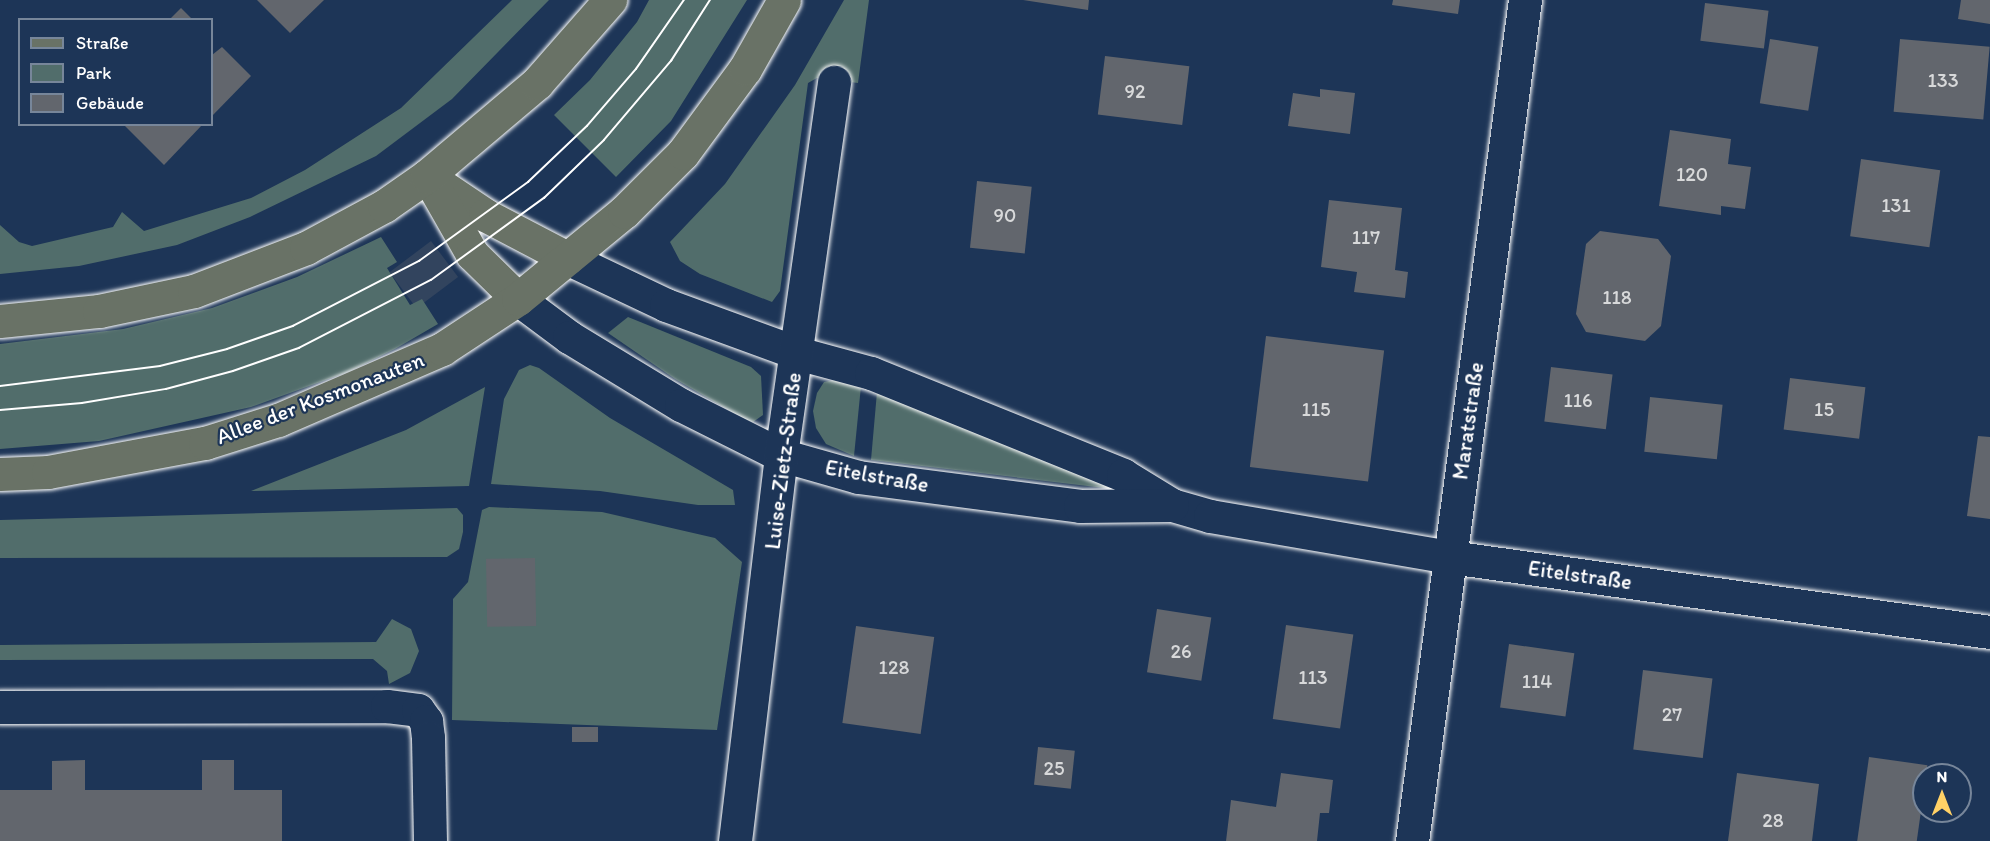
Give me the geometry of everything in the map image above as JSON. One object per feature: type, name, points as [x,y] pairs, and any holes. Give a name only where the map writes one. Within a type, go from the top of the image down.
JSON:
[{"type":"main road","points":[[0,321],[99,311],[194,291],[306,248],[384,206],[427,176],[537,83],[610,0]]},
{"type":"main road","name":"Allee der Kosmonauten","points":[[0,474],[48,472],[144,457],[278,420],[442,349],[519,299],[624,212],[682,153],[745,69],[784,0]]},
{"type":"main road","points":[[427,176],[485,215],[567,258]]},
{"type":"main road","points":[[427,176],[472,254],[519,299]]},
{"type":"street","name":"Maratstraße","points":[[1412,841],[1525,0]]},
{"type":"street","name":"Luise-Zietz-Straße","points":[[735,841],[781,455],[834,82]]},
{"type":"street","name":"Eitelstraße","points":[[567,258],[666,305],[796,353],[871,374],[1123,475],[1172,505],[1210,516],[1450,557],[1990,632]]},
{"type":"street","name":"Eitelstraße","points":[[519,299],[569,337],[681,405],[781,455],[858,477],[1080,506],[1172,505]]},
{"type":"street","points":[[0,707],[387,706],[418,710],[426,721],[428,738],[430,841]]},
{"type":"shaded area","points":[[431,241],[458,277],[417,308],[389,272]]},
{"type":"green space","points":[[512,0],[549,0],[452,99],[376,156],[250,217],[177,245],[79,266],[0,274],[0,225],[19,242],[32,246],[113,227],[122,212],[144,231],[251,198],[305,170],[401,108]]},
{"type":"green space","points":[[649,0],[747,0],[671,121],[616,177],[554,115],[590,80],[637,22]]},
{"type":"green space","points":[[844,0],[869,0],[858,83],[817,78],[808,83],[780,291],[772,302],[700,274],[680,261],[670,242],[725,184],[795,85]]},
{"type":"green space","points":[[381,237],[397,262],[387,268],[410,305],[422,299],[438,324],[395,349],[348,372],[251,407],[99,441],[0,449],[0,344],[123,329],[212,308],[297,277]]},
{"type":"green space","points":[[628,317],[751,367],[761,376],[763,415],[753,422],[744,419],[675,379],[608,333]]},
{"type":"green space","points":[[530,365],[539,368],[610,418],[733,490],[735,505],[698,505],[600,491],[491,484],[504,399],[519,370]]},
{"type":"green space","points":[[839,379],[861,386],[854,456],[826,444],[816,428],[813,411],[817,393],[824,382]]},
{"type":"green space","points":[[485,387],[469,486],[251,491],[406,430]]},
{"type":"green space","points":[[877,392],[1113,489],[871,460]]},
{"type":"green space","points":[[489,507],[602,512],[715,538],[742,562],[717,730],[452,720],[453,599],[468,582],[482,510]]},
{"type":"green space","points":[[457,508],[463,515],[463,532],[459,549],[447,557],[0,558],[0,520]]},
{"type":"green space","points":[[392,619],[411,629],[419,651],[410,673],[389,684],[387,671],[373,659],[0,660],[0,645],[376,642]]},
{"type":"building","points":[[257,0],[324,0],[290,33]]},
{"type":"building","points":[[1023,0],[1089,0],[1088,10]]},
{"type":"building","points":[[1393,0],[1460,0],[1458,14],[1392,5]]},
{"type":"building","points":[[1961,0],[1990,0],[1990,24],[1958,19]]},
{"type":"building","points":[[1705,3],[1769,11],[1764,49],[1700,41]]},
{"type":"building","points":[[181,8],[191,18],[171,18]]},
{"type":"building","points":[[1770,39],[1818,47],[1808,111],[1760,103]]},
{"type":"building","points":[[1900,39],[1990,47],[1983,120],[1894,112]]},
{"type":"building","points":[[222,47],[251,76],[213,115],[213,54]]},
{"type":"building","points":[[1105,56],[1189,66],[1182,125],[1098,115]]},
{"type":"building","points":[[1320,89],[1355,93],[1350,134],[1288,126],[1293,93],[1320,97]]},
{"type":"building","points":[[125,126],[201,126],[164,165]]},
{"type":"building","points":[[1670,130],[1731,139],[1728,164],[1751,167],[1745,209],[1721,206],[1721,215],[1659,206]]},
{"type":"building","points":[[1861,159],[1940,170],[1929,247],[1850,236]]},
{"type":"building","points":[[977,181],[1032,187],[1025,253],[970,248]]},
{"type":"building","points":[[1329,200],[1402,208],[1395,270],[1408,272],[1405,298],[1354,292],[1357,272],[1321,267]]},
{"type":"building","points":[[1600,231],[1658,239],[1671,256],[1661,326],[1645,341],[1586,332],[1576,314],[1586,244]]},
{"type":"building","points":[[1266,336],[1384,351],[1368,482],[1250,467]]},
{"type":"building","points":[[1551,367],[1613,375],[1606,429],[1544,422]]},
{"type":"building","points":[[1790,378],[1865,387],[1859,439],[1784,430]]},
{"type":"building","points":[[1650,397],[1723,405],[1717,459],[1644,452]]},
{"type":"building","points":[[1978,436],[1990,437],[1990,519],[1967,516]]},
{"type":"building","points":[[535,558],[536,626],[487,627],[486,559]]},
{"type":"building","points":[[1157,609],[1211,618],[1201,681],[1147,672]]},
{"type":"building","points":[[1286,625],[1353,634],[1340,729],[1273,719]]},
{"type":"building","points":[[856,626],[934,637],[921,734],[842,723]]},
{"type":"building","points":[[1509,644],[1574,653],[1565,717],[1500,707]]},
{"type":"building","points":[[1643,670],[1712,679],[1703,758],[1633,749]]},
{"type":"building","points":[[572,727],[598,727],[598,742],[572,742]]},
{"type":"building","points":[[1038,747],[1075,751],[1071,789],[1034,785]]},
{"type":"building","points":[[1869,757],[1912,763],[1912,823],[1919,823],[1917,841],[1857,841]]},
{"type":"building","points":[[85,760],[85,790],[202,790],[202,760],[234,760],[234,790],[282,790],[282,841],[0,841],[0,790],[52,790],[52,761]]},
{"type":"building","points":[[1281,773],[1333,780],[1329,813],[1320,813],[1317,841],[1226,841],[1231,800],[1276,807]]},
{"type":"building","points":[[1737,773],[1819,784],[1812,841],[1728,841]]},
{"type":"tram line","points":[[0,386],[160,366],[227,349],[293,326],[419,261],[528,182],[587,126],[636,69],[684,0]]},
{"type":"tram line","points":[[0,410],[82,403],[166,389],[233,371],[299,348],[431,280],[544,198],[604,140],[671,61],[710,0]]}]
